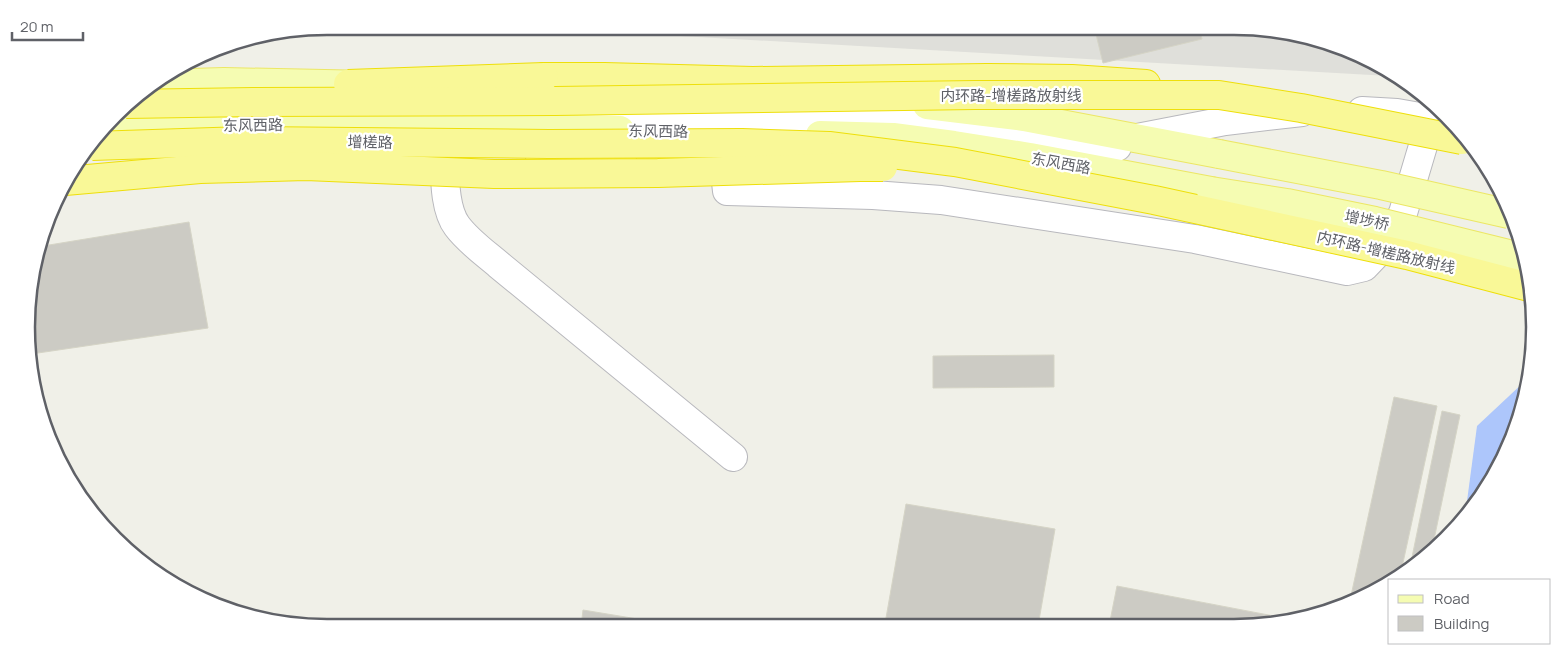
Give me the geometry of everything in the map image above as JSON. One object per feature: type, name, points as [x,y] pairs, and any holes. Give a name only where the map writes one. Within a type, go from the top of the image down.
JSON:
[{"type":"highway","points":[[157,90],[552,77],[753,81],[986,78],[1072,79],[1142,84],[1219,95]]},
{"type":"highway","name":"内环路-增槎路放射线","points":[[560,108],[985,94],[1219,95],[1300,108],[1458,139]]},
{"type":"highway","points":[[138,104],[234,102],[560,108]]},
{"type":"highway","points":[[109,132],[143,136],[244,141]]},
{"type":"highway","name":"增槎路","points":[[98,146],[244,141],[649,144]]},
{"type":"highway","name":"内环路-增槎路放射线","points":[[649,144],[829,146],[955,162],[1223,214],[1407,255],[1523,285]]},
{"type":"highway","points":[[75,180],[200,169],[306,166],[494,174],[658,173],[860,167],[998,171]]},
{"type":"main road","points":[[224,82],[224,112]]},
{"type":"main road","points":[[165,84],[224,82],[873,98],[1024,116],[1381,185],[1503,213]]},
{"type":"main road","points":[[499,88],[560,108]]},
{"type":"main road","points":[[126,116],[224,112],[560,108],[834,118],[966,127],[1129,149],[1219,154]]},
{"type":"main road","points":[[723,156],[727,191],[873,194],[941,200],[1195,239],[1347,271],[1364,267],[1388,242],[1403,213],[1431,119],[1397,113],[1336,111],[1295,113],[1225,121],[1137,138]]},
{"type":"main road","name":"东风西路","points":[[107,134],[230,124],[322,124],[719,131],[893,137],[954,144],[1211,191]]},
{"type":"main road","points":[[444,154],[494,128]]},
{"type":"main road","points":[[90,156],[289,150],[578,158],[723,156],[818,151],[893,137]]},
{"type":"main road","points":[[444,154],[448,203],[456,224],[499,265],[733,457]]},
{"type":"main road","name":"增埗桥","points":[[1211,191],[1287,203],[1376,221],[1517,256]]},
{"type":"shaded area","points":[[664,35],[1234,35],[1272,37],[1328,50],[1383,76]]},
{"type":"water","points":[[1520,386],[1511,421],[1504,439],[1487,473],[1467,504],[1477,426]]},
{"type":"building","points":[[1096,35],[1201,35],[1202,39],[1103,63]]},
{"type":"building","points":[[189,222],[208,328],[36,353],[35,327],[37,289],[47,245]]},
{"type":"building","points":[[1054,355],[1054,387],[933,388],[933,356]]},
{"type":"building","points":[[1394,397],[1437,406],[1402,566],[1380,580],[1351,595]]},
{"type":"building","points":[[1442,411],[1460,415],[1434,539],[1412,559]]},
{"type":"building","points":[[906,504],[1055,529],[1039,619],[886,618]]},
{"type":"building","points":[[1117,586],[1275,616],[1234,619],[1110,619]]},
{"type":"building","points":[[583,610],[638,619],[582,619]]}]
